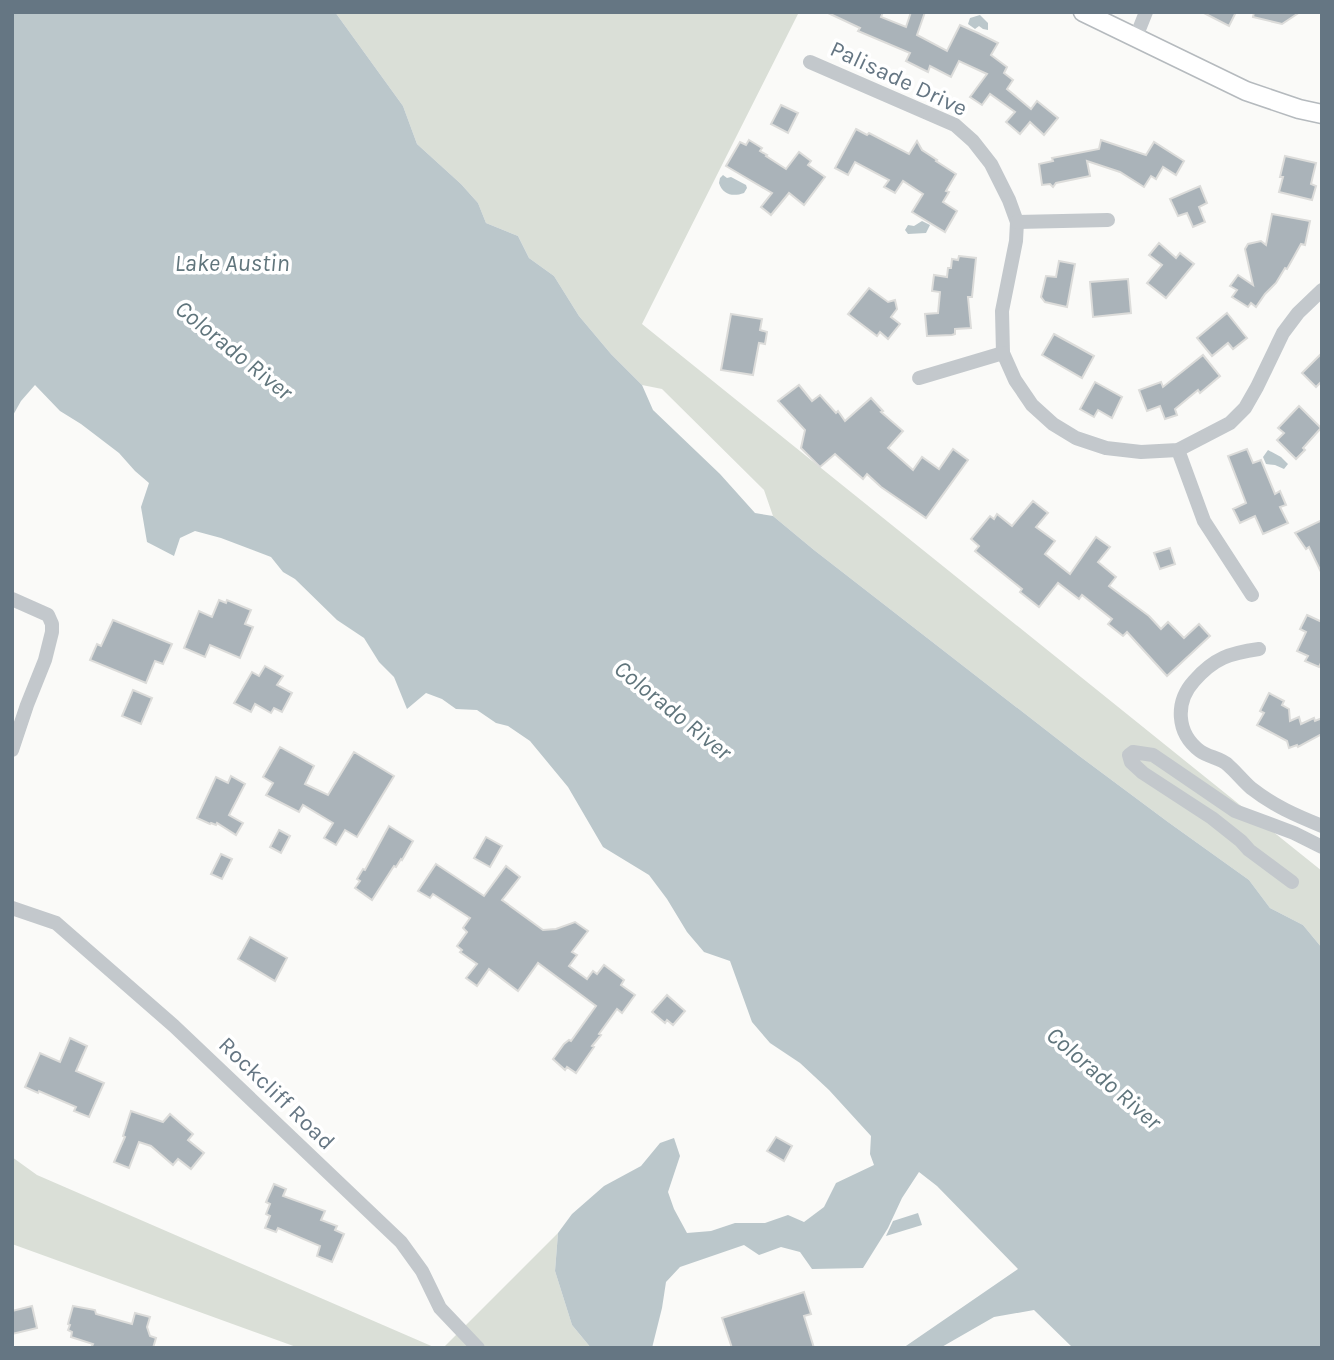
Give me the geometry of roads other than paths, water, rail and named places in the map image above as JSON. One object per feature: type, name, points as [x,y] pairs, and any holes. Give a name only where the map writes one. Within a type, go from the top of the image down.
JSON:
[{"type":"main road","points":[[1083,12],[1246,91],[1322,114]]},
{"type":"street","points":[[1136,37],[1146,12]]},
{"type":"street","name":"Palisade Drive","points":[[810,62],[955,125],[973,141],[991,164],[1017,222],[1016,241],[1002,311],[1003,353],[1015,380],[1032,405],[1053,424],[1076,438],[1107,448],[1141,452],[1178,450],[1230,423],[1245,408],[1283,333],[1298,313],[1322,290]]},
{"type":"street","points":[[1017,222],[1108,220]]},
{"type":"street","points":[[919,378],[1003,353]]},
{"type":"street","points":[[1178,450],[1204,522],[1252,595]]},
{"type":"street","points":[[12,599],[48,615],[52,624],[45,660],[12,750]]},
{"type":"street","points":[[1259,649],[1235,652],[1212,663],[1201,673],[1188,687],[1181,704],[1182,729],[1199,750],[1226,762],[1250,787],[1288,812],[1322,826]]},
{"type":"street","points":[[1292,882],[1248,850],[1212,818],[1143,772],[1131,762],[1129,755],[1139,752],[1153,755],[1235,811],[1294,832],[1322,847]]},
{"type":"street","name":"Rockcliff Road","points":[[12,908],[56,923],[174,1026],[401,1242],[422,1271],[440,1308],[478,1348]]},
{"type":"water","name":"Lake Austin","points":[[12,12],[335,12],[403,106],[417,144],[478,203],[486,223],[518,236],[529,258],[554,276],[579,316],[642,385],[653,410],[720,474],[755,513],[773,516],[1078,755],[1249,880],[1270,908],[1303,925],[1322,948],[1322,1348],[1073,1348],[1034,1310],[994,1317],[940,1348],[903,1348],[1018,1269],[937,1186],[919,1172],[863,1268],[812,1269],[800,1252],[781,1247],[759,1255],[744,1245],[680,1267],[666,1282],[652,1348],[591,1348],[572,1325],[555,1271],[558,1233],[572,1214],[604,1186],[641,1166],[660,1143],[674,1138],[680,1156],[668,1192],[687,1233],[711,1231],[735,1223],[765,1223],[788,1215],[804,1222],[824,1207],[836,1183],[874,1165],[870,1154],[871,1136],[800,1063],[770,1043],[752,1022],[730,961],[704,952],[687,932],[649,875],[603,847],[568,787],[530,741],[477,710],[456,709],[442,699],[426,693],[407,709],[394,677],[379,662],[364,638],[337,620],[295,579],[283,572],[271,557],[195,531],[180,538],[174,556],[147,542],[141,507],[149,483],[119,453],[60,411],[35,385],[12,417]]},
{"type":"water","points":[[980,15],[988,23],[988,30],[979,26],[975,29],[968,24],[970,18]]},
{"type":"water","points":[[723,175],[746,185],[744,193],[732,195],[723,190],[719,183]]},
{"type":"water","points":[[922,221],[930,225],[926,233],[908,234],[905,230],[908,225],[914,226]]},
{"type":"water","points":[[1268,450],[1288,464],[1284,469],[1266,464],[1263,457]]},
{"type":"water","points":[[918,1213],[922,1225],[886,1236],[893,1221]]},
{"type":"water label","name":"Colorado River","points":[[234,350]]},
{"type":"water label","name":"Colorado River","points":[[673,710]]},
{"type":"water label","name":"Colorado River","points":[[1104,1078]]}]
